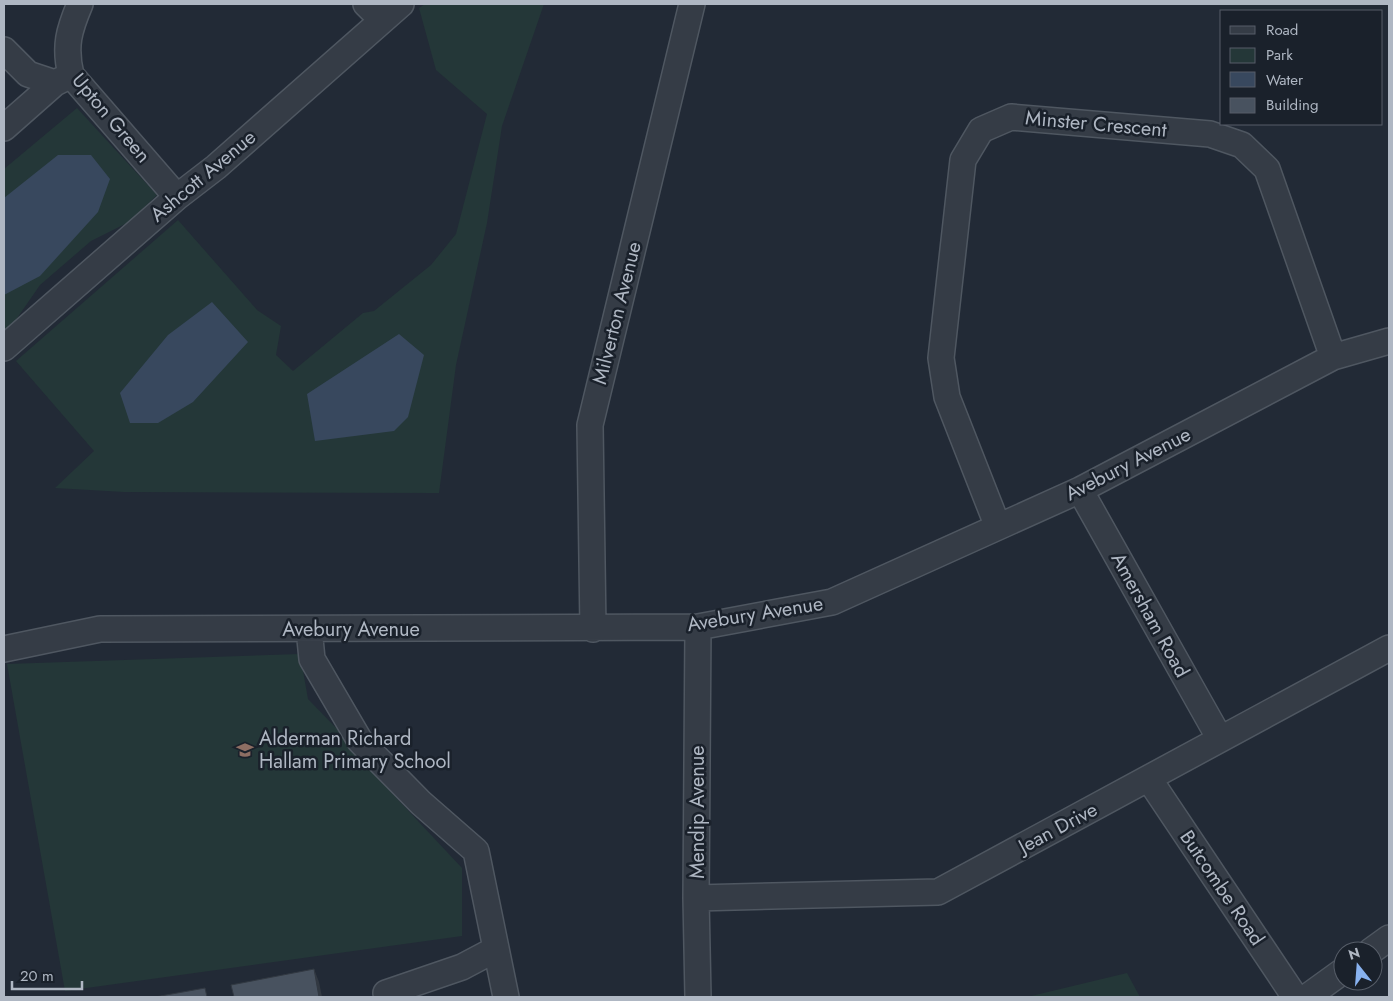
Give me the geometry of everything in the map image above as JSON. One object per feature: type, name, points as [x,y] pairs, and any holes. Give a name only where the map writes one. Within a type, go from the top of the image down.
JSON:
[{"type":"street","name":"Upton Green","points":[[80,4],[72,24],[63,79],[177,197]]},
{"type":"street","name":"Ashcott Avenue","points":[[4,348],[177,197],[216,167],[374,12],[401,4]]},
{"type":"street","name":"Milverton Avenue","points":[[593,629],[590,425],[692,4]]},
{"type":"street","points":[[4,50],[28,74],[63,79]]},
{"type":"street","points":[[4,128],[63,79]]},
{"type":"street","name":"Minster Crescent","points":[[998,527],[947,396],[941,358],[963,160],[980,130],[1011,117],[1210,134],[1242,145],[1267,169],[1333,357]]},
{"type":"street","name":"Avebury Avenue","points":[[4,649],[100,629],[593,629],[698,627],[832,602],[1080,490],[1333,357],[1389,340]]},
{"type":"street","name":"Amersham Road","points":[[1080,490],[1220,739]]},
{"type":"street","name":"Mendip Avenue","points":[[698,627],[696,898],[698,997]]},
{"type":"street","points":[[309,629],[312,659],[360,741],[421,803],[476,851],[506,997]]},
{"type":"street","name":"Jean Drive","points":[[696,898],[938,892],[1389,648]]},
{"type":"street","name":"Butcombe Road","points":[[1149,779],[1294,997]]},
{"type":"street","points":[[386,993],[462,967],[496,949]]},
{"type":"street","points":[[1307,997],[1333,978]]},
{"type":"green space","points":[[425,4],[544,4],[502,126],[487,223],[456,365],[439,493],[124,492],[55,488],[94,451],[16,361],[178,220],[257,310],[281,326],[276,355],[293,371],[363,313],[374,311],[431,265],[456,234],[487,114],[436,70],[419,8]]},
{"type":"green space","points":[[77,108],[157,195],[129,222],[91,241],[40,285],[13,324],[4,331],[4,169]]},
{"type":"green space","name":"Alderman Richard Hallam Primary School","points":[[300,654],[308,699],[339,731],[373,773],[462,868],[462,936],[65,991],[7,664]]},
{"type":"green space","points":[[1127,973],[1140,997],[1027,997]]},
{"type":"water","points":[[58,155],[91,155],[110,179],[98,212],[40,276],[4,295],[4,198]]},
{"type":"water","points":[[212,302],[248,342],[193,402],[158,423],[130,423],[120,393],[168,335]]},
{"type":"water","points":[[399,334],[424,355],[408,417],[394,431],[315,441],[307,394]]},
{"type":"building","points":[[314,969],[319,997],[234,997],[231,985]]},
{"type":"building","points":[[205,988],[207,997],[155,997]]},
{"type":"place","name":"Alderman Richard Hallam Primary School","points":[[245,750]]}]
